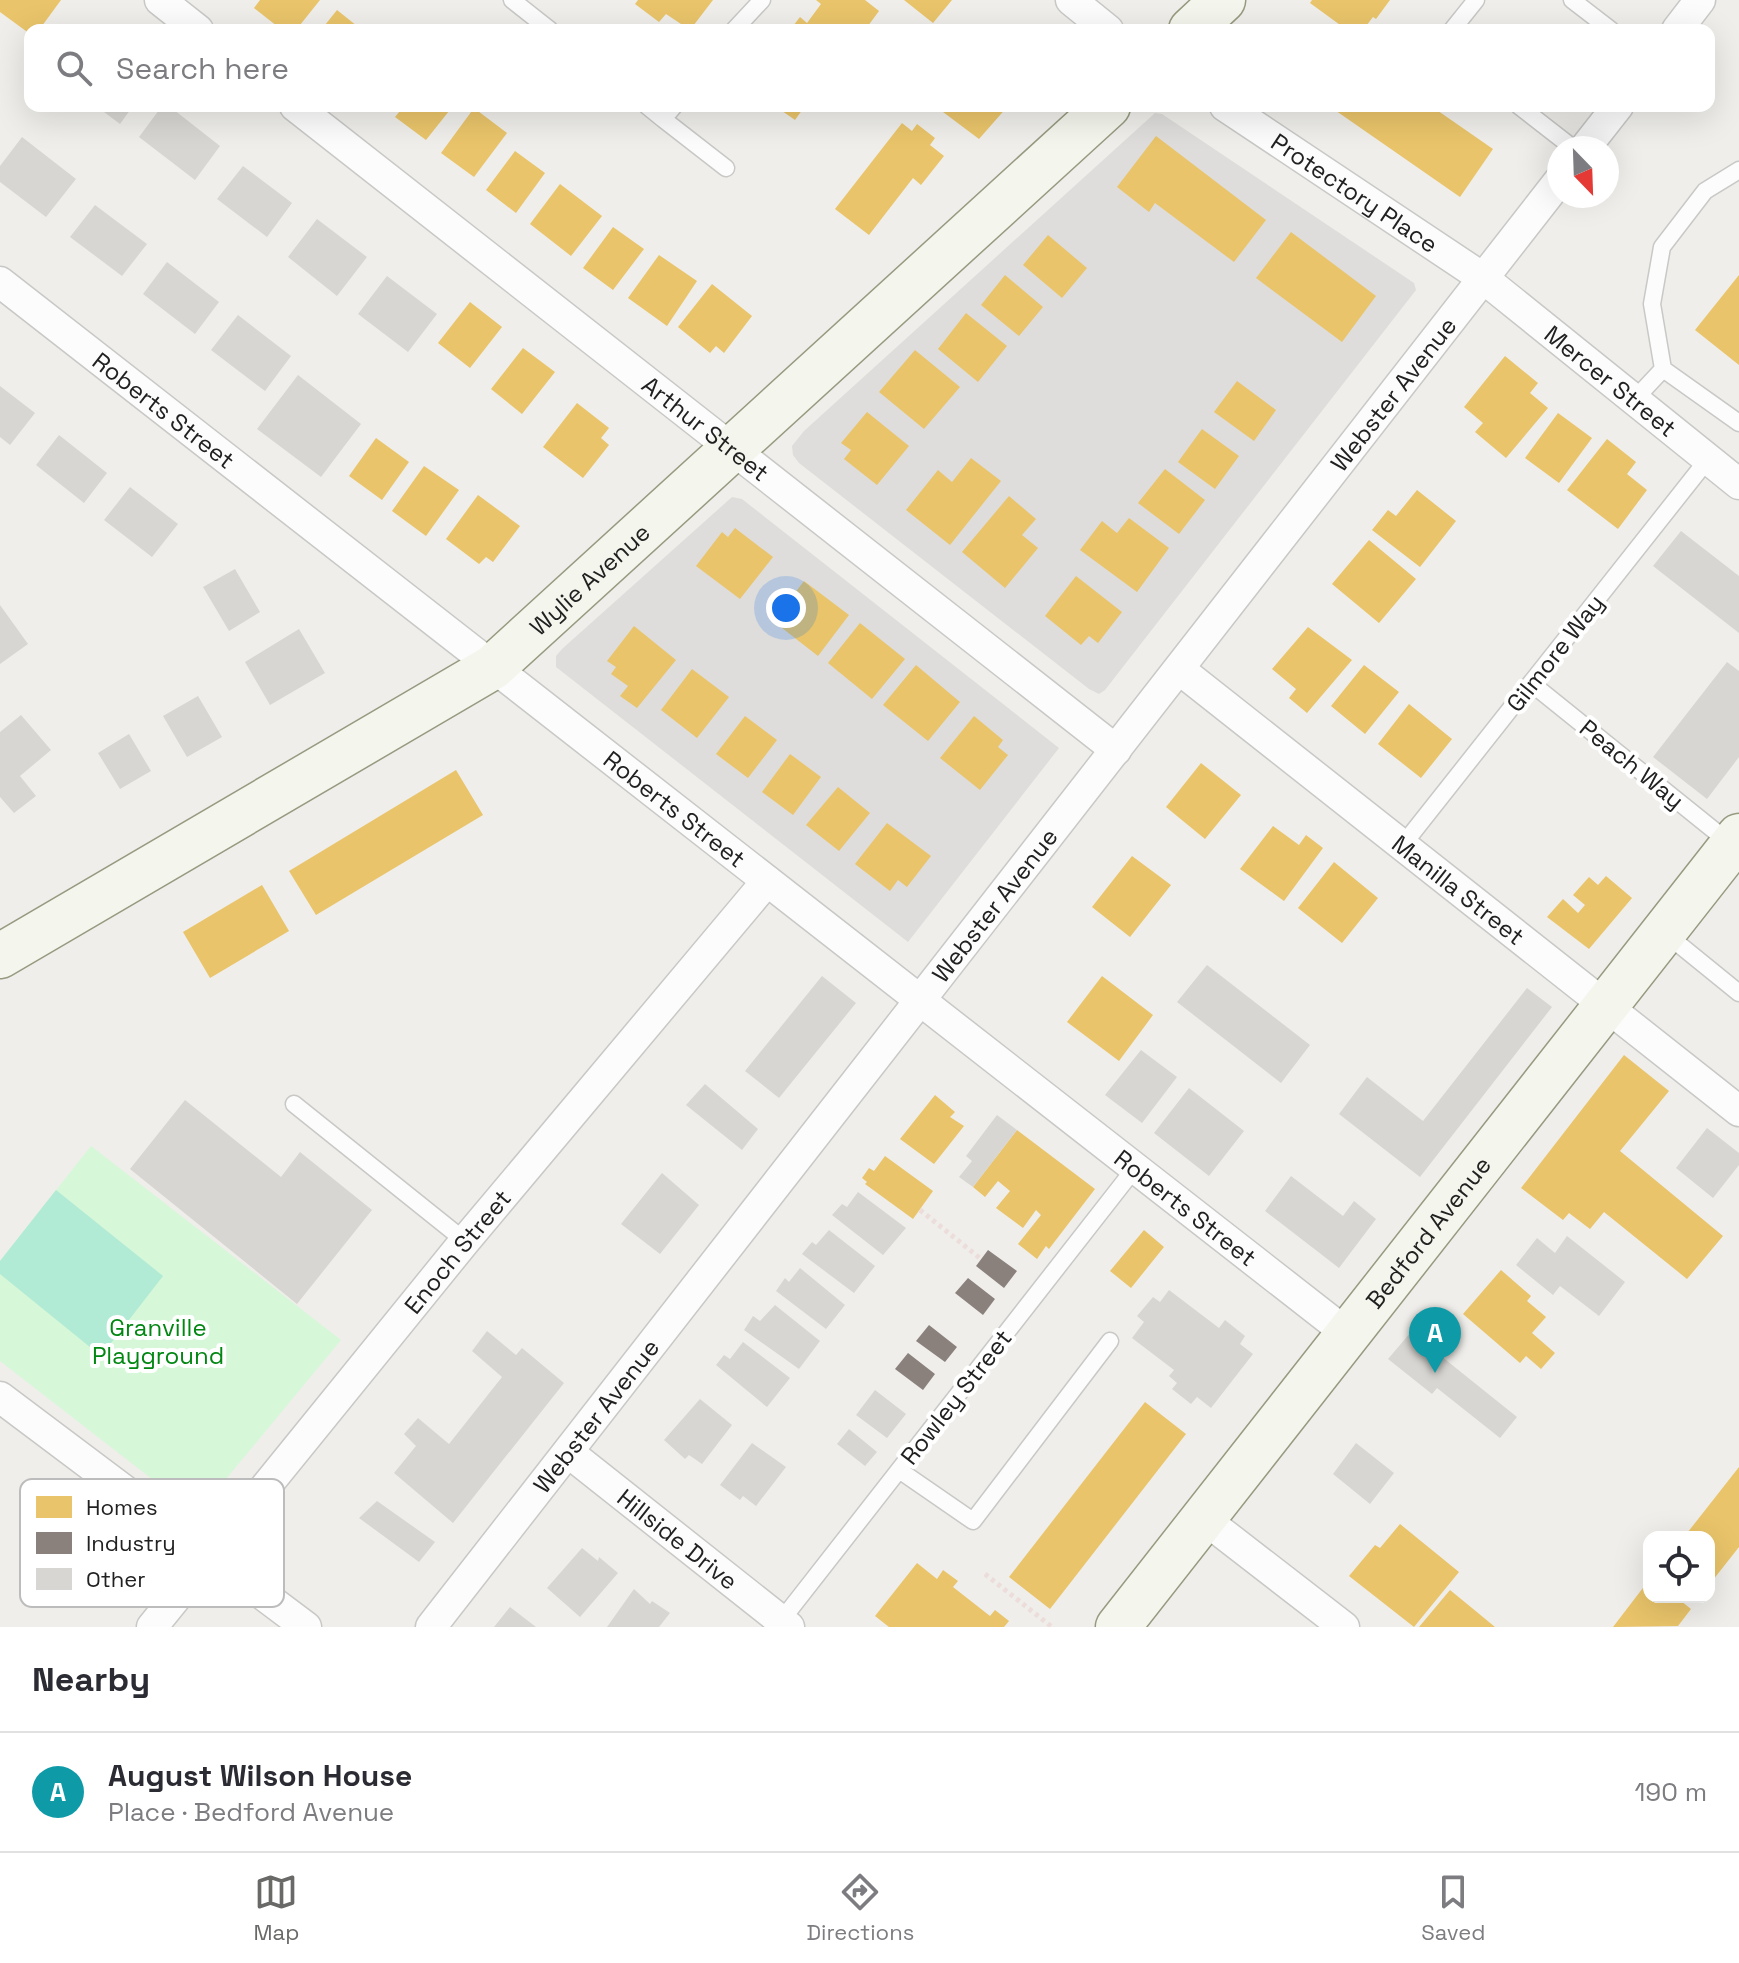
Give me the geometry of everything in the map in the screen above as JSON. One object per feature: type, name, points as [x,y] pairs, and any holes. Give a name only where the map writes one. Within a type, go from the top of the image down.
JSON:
[{"type":"street","points":[[160,0],[190,24]]},
{"type":"street","points":[[1071,0],[1101,24]]},
{"type":"street","points":[[1197,24],[1223,0]]},
{"type":"street","points":[[1682,24],[1700,0]]},
{"type":"street","name":"Arthur Street","points":[[303,112],[1116,750]]},
{"type":"street","name":"Wylie Avenue","points":[[0,956],[493,667],[1101,112]]},
{"type":"street","name":"Protectory Place","points":[[1234,112],[1483,278]]},
{"type":"street","points":[[1594,136],[1613,112]]},
{"type":"street","name":"Webster Avenue","points":[[431,1627],[1547,196]]},
{"type":"street","name":"Mercer Street","points":[[1483,278],[1739,484]]},
{"type":"street","name":"Roberts Street","points":[[0,282],[1349,1335]]},
{"type":"street","name":"Manilla Street","points":[[1179,669],[1739,1111]]},
{"type":"street","name":"Bedford Avenue","points":[[1118,1627],[1735,840]]},
{"type":"street","name":"Enoch Street","points":[[270,1479],[767,881]]},
{"type":"street","points":[[0,1397],[109,1479]]},
{"type":"street","name":"Hillside Drive","points":[[568,1452],[782,1625]]},
{"type":"street","points":[[1203,1518],[1344,1627]]},
{"type":"street","name":"Enoch Street","points":[[152,1627],[168,1607]]},
{"type":"street","points":[[279,1607],[306,1627]]},
{"type":"lane","points":[[512,0],[542,24]]},
{"type":"lane","points":[[740,24],[762,0]]},
{"type":"lane","points":[[1457,24],[1476,0]]},
{"type":"lane","points":[[1572,0],[1603,24]]},
{"type":"lane","points":[[1527,112],[1558,136]]},
{"type":"lane","points":[[669,113],[726,168]]},
{"type":"lane","points":[[1739,170],[1705,191],[1662,247],[1652,304],[1663,369],[1739,423]]},
{"type":"lane","points":[[1634,400],[1663,369]]},
{"type":"lane","name":"Gilmore Way","points":[[1402,846],[1708,459]]},
{"type":"lane","name":"Peach Way","points":[[1531,683],[1735,840]]},
{"type":"lane","points":[[1664,932],[1739,993]]},
{"type":"lane","points":[[294,1104],[465,1241]]},
{"type":"lane","name":"Rowley Street","points":[[782,1625],[1135,1168]]},
{"type":"lane","points":[[899,1470],[973,1521],[1110,1341]]},
{"type":"path","points":[[920,1210],[981,1259]]},
{"type":"path","points":[[985,1574],[1052,1627]]},
{"type":"shaded area","points":[[1155,113],[1162,114],[1414,283],[1416,290],[1099,694],[799,463],[793,455],[792,446],[804,431]]},
{"type":"shaded area","points":[[732,497],[742,499],[1059,748],[908,942],[556,667],[556,656],[562,649]]},
{"type":"green space","name":"Granville Playground","points":[[91,1146],[341,1340],[226,1479],[152,1479],[0,1361],[0,1261]]},
{"type":"green space","points":[[56,1190],[163,1276],[101,1356],[0,1274],[0,1261]]},
{"type":"building: Homes","points":[[0,0],[61,0],[43,24],[24,24],[24,30],[0,12]]},
{"type":"building: Homes","points":[[260,0],[320,0],[301,24],[274,24],[254,8]]},
{"type":"building: Homes","points":[[638,0],[713,0],[695,24],[681,24],[666,14],[659,22],[635,4]]},
{"type":"building: Homes","points":[[816,0],[865,0],[879,11],[869,24],[795,24],[800,17],[807,23],[821,4]]},
{"type":"building: Homes","points":[[904,0],[952,0],[933,23]]},
{"type":"building: Homes","points":[[1312,0],[1390,0],[1376,19],[1373,17],[1368,24],[1339,24],[1310,3]]},
{"type":"building: Homes","points":[[337,10],[354,24],[326,24]]},
{"type":"building: Homes","points":[[399,112],[448,112],[426,140],[395,117]]},
{"type":"building: Homes","points":[[471,112],[479,112],[507,133],[474,177],[441,153]]},
{"type":"building: Homes","points":[[784,112],[801,112],[795,120]]},
{"type":"building: Homes","points":[[943,112],[1003,112],[979,139]]},
{"type":"building: Homes","points":[[1338,112],[1440,112],[1493,149],[1460,197]]},
{"type":"building: Homes","points":[[902,123],[912,131],[917,124],[935,138],[930,145],[944,156],[921,185],[913,178],[869,235],[835,209]]},
{"type":"building: Homes","points":[[1156,136],[1266,220],[1234,262],[1155,203],[1149,212],[1117,187]]},
{"type":"building: Homes","points":[[515,151],[545,173],[516,213],[486,190]]},
{"type":"building: Homes","points":[[560,184],[602,216],[571,256],[530,224]]},
{"type":"building: Homes","points":[[613,227],[644,249],[613,290],[583,268]]},
{"type":"building: Homes","points":[[1291,232],[1376,296],[1342,342],[1256,278]]},
{"type":"building: Homes","points":[[1048,235],[1087,268],[1062,298],[1023,265]]},
{"type":"building: Homes","points":[[659,255],[697,281],[667,326],[628,298]]},
{"type":"building: Homes","points":[[1005,275],[1043,307],[1019,336],[981,305]]},
{"type":"building: Homes","points":[[1739,275],[1739,365],[1695,330]]},
{"type":"building: Homes","points":[[712,284],[752,316],[724,353],[716,346],[710,353],[678,327]]},
{"type":"building: Homes","points":[[470,302],[502,327],[470,368],[438,343]]},
{"type":"building: Homes","points":[[966,313],[1007,346],[978,382],[938,349]]},
{"type":"building: Homes","points":[[523,348],[555,372],[522,414],[491,389]]},
{"type":"building: Homes","points":[[915,350],[960,387],[924,429],[879,392]]},
{"type":"building: Homes","points":[[1505,356],[1538,383],[1530,393],[1548,408],[1506,458],[1475,432],[1483,423],[1464,407]]},
{"type":"building: Homes","points":[[1237,381],[1276,410],[1254,441],[1214,412]]},
{"type":"building: Homes","points":[[577,403],[609,428],[601,438],[609,445],[583,478],[543,447]]},
{"type":"building: Homes","points":[[867,412],[909,446],[877,485],[844,459],[851,450],[841,443]]},
{"type":"building: Homes","points":[[1558,413],[1592,438],[1559,483],[1525,458]]},
{"type":"building: Homes","points":[[1202,429],[1239,456],[1215,489],[1178,462]]},
{"type":"building: Homes","points":[[376,438],[409,462],[382,500],[349,476]]},
{"type":"building: Homes","points":[[1607,439],[1636,462],[1627,474],[1647,490],[1618,529],[1567,490]]},
{"type":"building: Homes","points":[[971,458],[1001,481],[950,545],[906,510],[938,470],[952,482]]},
{"type":"building: Homes","points":[[424,466],[459,490],[426,536],[392,511]]},
{"type":"building: Homes","points":[[1165,469],[1205,500],[1179,534],[1138,503]]},
{"type":"building: Homes","points":[[1417,490],[1456,521],[1420,567],[1372,530],[1388,510],[1396,516]]},
{"type":"building: Homes","points":[[478,495],[520,526],[493,562],[486,557],[479,564],[446,539]]},
{"type":"building: Homes","points":[[1009,496],[1036,519],[1022,535],[1038,548],[1005,588],[962,552]]},
{"type":"building: Homes","points":[[1129,518],[1169,548],[1137,592],[1080,550],[1102,521],[1117,533]]},
{"type":"building: Homes","points":[[735,528],[773,557],[740,599],[696,566],[722,532],[728,537]]},
{"type":"building: Homes","points":[[1369,540],[1416,579],[1379,623],[1332,584]]},
{"type":"building: Homes","points":[[1076,576],[1122,612],[1098,643],[1089,636],[1081,645],[1045,616]]},
{"type":"building: Homes","points":[[804,581],[849,615],[818,656],[773,621]]},
{"type":"building: Homes","points":[[860,623],[905,659],[872,699],[828,663]]},
{"type":"building: Homes","points":[[634,626],[676,660],[637,708],[620,696],[628,686],[611,674],[616,667],[607,661]]},
{"type":"building: Homes","points":[[1308,627],[1352,660],[1307,713],[1289,698],[1296,689],[1272,669]]},
{"type":"building: Homes","points":[[916,665],[960,702],[928,741],[883,705]]},
{"type":"building: Homes","points":[[1364,665],[1399,692],[1365,734],[1331,706]]},
{"type":"building: Homes","points":[[692,669],[729,697],[697,738],[661,710]]},
{"type":"building: Homes","points":[[1409,704],[1452,739],[1421,778],[1378,744]]},
{"type":"building: Homes","points":[[745,716],[777,740],[748,778],[716,754]]},
{"type":"building: Homes","points":[[974,716],[1003,740],[998,747],[1008,755],[980,790],[940,758]]},
{"type":"building: Homes","points":[[790,754],[821,777],[793,815],[762,792]]},
{"type":"building: Homes","points":[[1201,763],[1241,795],[1205,839],[1166,807]]},
{"type":"building: Homes","points":[[456,770],[483,815],[316,915],[289,871]]},
{"type":"building: Homes","points":[[838,787],[870,813],[839,851],[806,825]]},
{"type":"building: Homes","points":[[887,823],[931,856],[907,887],[898,880],[890,891],[855,864]]},
{"type":"building: Homes","points":[[1273,826],[1299,845],[1306,835],[1323,848],[1284,901],[1240,869]]},
{"type":"building: Homes","points":[[1132,856],[1171,885],[1130,937],[1092,907]]},
{"type":"building: Homes","points":[[1334,862],[1378,898],[1342,943],[1298,908]]},
{"type":"building: Homes","points":[[1606,876],[1632,898],[1589,949],[1547,917],[1563,899],[1578,913],[1585,905],[1573,895],[1589,877],[1598,885]]},
{"type":"building: Homes","points":[[262,885],[289,931],[210,978],[183,932]]},
{"type":"building: Homes","points":[[1102,976],[1153,1015],[1119,1061],[1067,1022]]},
{"type":"building: Homes","points":[[1624,1055],[1669,1091],[1620,1151],[1723,1236],[1687,1279],[1604,1212],[1590,1229],[1569,1213],[1563,1220],[1521,1188]]},
{"type":"building: Homes","points":[[935,1095],[955,1112],[950,1117],[964,1126],[934,1164],[900,1139]]},
{"type":"building: Homes","points":[[1017,1130],[1095,1189],[1049,1249],[1046,1246],[1037,1259],[1018,1244],[1041,1215],[1036,1210],[1023,1228],[996,1208],[1010,1191],[998,1181],[985,1197],[973,1187]]},
{"type":"building: Homes","points":[[885,1156],[933,1191],[913,1219],[865,1184],[867,1182],[862,1178],[869,1168],[874,1171]]},
{"type":"building: Homes","points":[[1144,1230],[1164,1247],[1131,1288],[1110,1271]]},
{"type":"building: Homes","points":[[1501,1270],[1531,1296],[1527,1301],[1546,1317],[1532,1333],[1555,1353],[1541,1369],[1526,1356],[1520,1363],[1463,1314]]},
{"type":"building: Homes","points":[[1145,1402],[1186,1434],[1050,1609],[1009,1577]]},
{"type":"building: Homes","points":[[1739,1467],[1739,1547],[1715,1577],[1715,1531],[1689,1531]]},
{"type":"building: Homes","points":[[1400,1524],[1459,1572],[1414,1627],[1349,1576],[1375,1545],[1380,1548]]},
{"type":"building: Homes","points":[[917,1563],[937,1579],[943,1570],[958,1581],[953,1587],[990,1616],[995,1610],[1009,1621],[1004,1627],[889,1627],[875,1616]]},
{"type":"building: Homes","points":[[1643,1588],[1643,1603],[1684,1603],[1691,1609],[1678,1626],[1613,1627]]},
{"type":"building: Homes","points":[[1450,1590],[1472,1608],[1495,1627],[1419,1627]]},
{"type":"building: Industry","points":[[988,1250],[1017,1271],[1004,1288],[976,1266]]},
{"type":"building: Industry","points":[[968,1278],[995,1299],[983,1315],[955,1293]]},
{"type":"building: Industry","points":[[929,1325],[957,1347],[945,1362],[916,1341]]},
{"type":"building: Industry","points":[[908,1353],[935,1374],[923,1390],[895,1369]]},
{"type":"building: Other","points":[[104,112],[129,112],[120,124]]},
{"type":"building: Other","points":[[158,112],[177,112],[220,146],[195,180],[139,137]]},
{"type":"building: Other","points":[[22,137],[76,179],[46,217],[0,182],[0,166]]},
{"type":"building: Other","points":[[243,166],[292,203],[267,237],[217,199]]},
{"type":"building: Other","points":[[95,205],[147,244],[122,276],[70,237]]},
{"type":"building: Other","points":[[317,219],[367,257],[337,296],[288,257]]},
{"type":"building: Other","points":[[167,262],[219,302],[195,334],[143,294]]},
{"type":"building: Other","points":[[387,276],[437,314],[408,352],[358,314]]},
{"type":"building: Other","points":[[238,315],[291,356],[265,391],[211,350]]},
{"type":"building: Other","points":[[298,375],[361,424],[321,477],[257,429]]},
{"type":"building: Other","points":[[0,386],[35,413],[10,445],[0,437]]},
{"type":"building: Other","points":[[59,435],[107,473],[84,503],[36,465]]},
{"type":"building: Other","points":[[130,487],[178,524],[152,557],[104,520]]},
{"type":"building: Other","points":[[1681,531],[1739,576],[1739,633],[1653,566]]},
{"type":"building: Other","points":[[235,569],[260,612],[229,631],[203,587]]},
{"type":"building: Other","points":[[0,605],[28,644],[0,664]]},
{"type":"building: Other","points":[[299,629],[325,673],[270,705],[245,662]]},
{"type":"building: Other","points":[[1727,662],[1739,671],[1739,757],[1707,799],[1653,757]]},
{"type":"building: Other","points":[[198,696],[222,737],[187,757],[163,716]]},
{"type":"building: Other","points":[[21,715],[51,750],[20,776],[36,796],[14,813],[0,797],[0,732]]},
{"type":"building: Other","points":[[129,734],[151,771],[120,789],[98,753]]},
{"type":"building: Other","points":[[1207,965],[1310,1045],[1281,1083],[1177,1002]]},
{"type":"building: Other","points":[[822,976],[856,1003],[779,1098],[745,1071]]},
{"type":"building: Other","points":[[1527,988],[1552,1007],[1420,1177],[1339,1114],[1367,1077],[1423,1121]]},
{"type":"building: Other","points":[[1141,1050],[1177,1077],[1142,1123],[1105,1095]]},
{"type":"building: Other","points":[[705,1084],[758,1129],[742,1150],[686,1105]]},
{"type":"building: Other","points":[[1189,1088],[1244,1131],[1209,1176],[1154,1133]]},
{"type":"building: Other","points":[[185,1100],[281,1177],[300,1152],[372,1210],[297,1304],[130,1169]]},
{"type":"building: Other","points":[[997,1115],[1017,1130],[973,1187],[959,1177],[972,1161],[966,1156]]},
{"type":"building: Other","points":[[1707,1128],[1739,1153],[1739,1165],[1713,1198],[1676,1168]]},
{"type":"building: Other","points":[[662,1173],[699,1205],[660,1254],[621,1224]]},
{"type":"building: Other","points":[[1291,1176],[1343,1216],[1354,1201],[1376,1219],[1339,1268],[1265,1211]]},
{"type":"building: Other","points":[[858,1192],[906,1228],[883,1255],[832,1215],[842,1204],[847,1207]]},
{"type":"building: Other","points":[[829,1230],[875,1266],[854,1293],[802,1254],[812,1242],[816,1245]]},
{"type":"building: Other","points":[[1567,1236],[1625,1282],[1599,1316],[1560,1286],[1553,1295],[1516,1265],[1537,1238],[1555,1253]]},
{"type":"building: Other","points":[[800,1268],[845,1305],[826,1329],[776,1291],[785,1278],[789,1282]]},
{"type":"building: Other","points":[[1169,1290],[1219,1328],[1225,1320],[1245,1336],[1240,1344],[1253,1354],[1211,1408],[1197,1397],[1191,1404],[1172,1389],[1177,1383],[1169,1376],[1174,1370],[1132,1338],[1144,1322],[1137,1316],[1153,1297],[1160,1302]]},
{"type":"building: Other","points":[[775,1305],[820,1341],[799,1369],[744,1330],[753,1316],[760,1321]]},
{"type":"building: Other","points":[[487,1331],[516,1355],[522,1348],[564,1383],[453,1523],[394,1473],[416,1446],[404,1434],[418,1418],[449,1444],[502,1377],[472,1351]]},
{"type":"building: Other","points":[[1411,1332],[1517,1417],[1500,1438],[1437,1388],[1432,1394],[1388,1359]]},
{"type":"building: Other","points":[[743,1342],[790,1378],[767,1407],[716,1365],[724,1355],[730,1359]]},
{"type":"building: Other","points":[[875,1390],[906,1414],[887,1438],[856,1415]]},
{"type":"building: Other","points":[[700,1399],[732,1425],[702,1464],[689,1455],[685,1459],[664,1440]]},
{"type":"building: Other","points":[[849,1429],[877,1452],[865,1466],[837,1444]]},
{"type":"building: Other","points":[[752,1443],[786,1467],[756,1506],[743,1496],[740,1500],[720,1485]]},
{"type":"building: Other","points":[[1356,1443],[1394,1473],[1370,1504],[1333,1474]]},
{"type":"building: Other","points":[[377,1501],[435,1542],[419,1562],[359,1518]]},
{"type":"building: Other","points":[[582,1548],[618,1573],[580,1617],[547,1588]]},
{"type":"building: Other","points":[[634,1589],[650,1604],[652,1601],[670,1613],[659,1627],[607,1627]]},
{"type":"building: Other","points":[[510,1607],[536,1627],[494,1627]]},
{"type":"place","name":"August Wilson House","points":[[1435,1373]]}]
